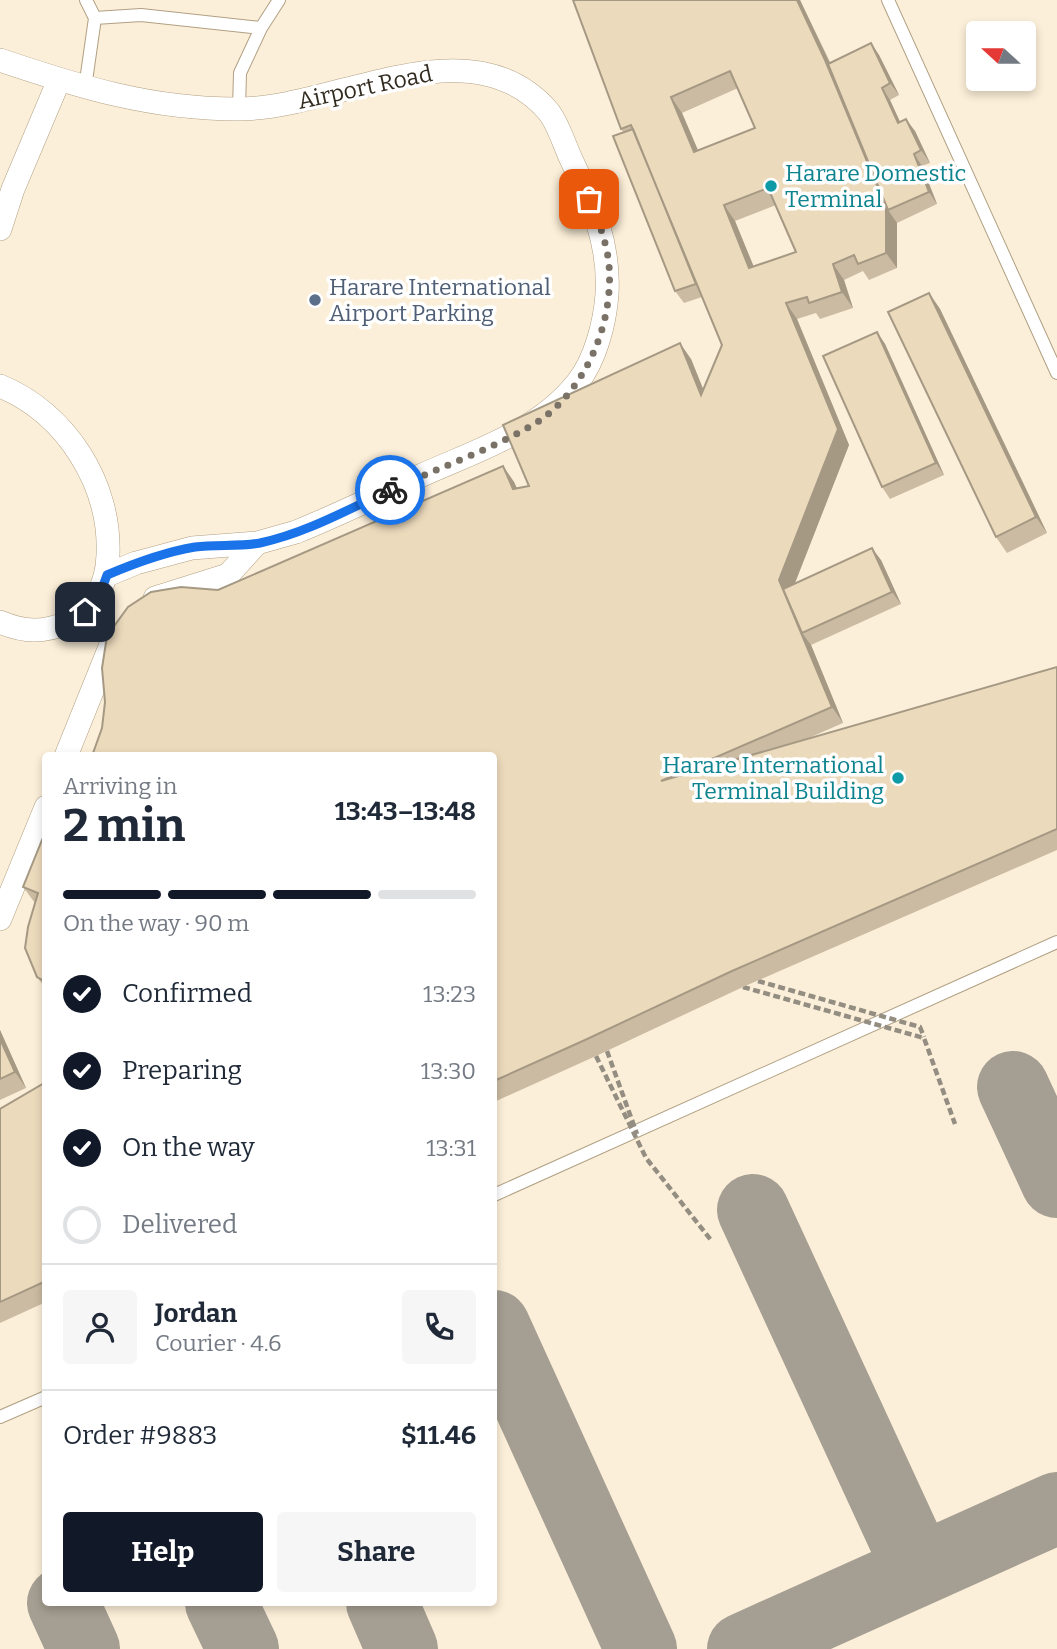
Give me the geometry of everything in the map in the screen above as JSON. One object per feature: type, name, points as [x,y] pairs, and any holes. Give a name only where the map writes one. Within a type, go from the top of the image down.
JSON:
[{"type":"street","name":"Airport Road","points":[[0,60],[85,88],[158,104],[239,109],[300,101],[435,70],[480,71],[522,89],[549,112],[598,219],[609,265],[606,307],[589,362],[578,382],[533,425],[338,516],[257,543],[192,548],[136,563],[107,575]]},
{"type":"street","points":[[0,229],[13,190],[59,80]]},
{"type":"street","points":[[0,371],[6,389],[72,442],[99,488],[107,521],[107,575],[99,597],[69,621],[48,630],[28,631],[0,622]]},
{"type":"street","points":[[68,752],[118,626],[132,613],[159,596],[228,575],[257,543]]},
{"type":"street","points":[[0,919],[42,817]]},
{"type":"lane","points":[[85,88],[95,18],[86,0]]},
{"type":"lane","points":[[239,109],[240,73],[261,28],[279,0]]},
{"type":"lane","points":[[888,0],[1057,373]]},
{"type":"lane","points":[[95,18],[141,15],[261,28]]},
{"type":"lane","points":[[497,1194],[1057,942]]},
{"type":"lane","points":[[0,1417],[42,1399]]},
{"type":"path","points":[[758,981],[920,1027],[955,1124]]},
{"type":"path","points":[[743,987],[924,1038]]},
{"type":"path","points":[[607,1051],[646,1158]]},
{"type":"path","points":[[596,1056],[646,1158],[711,1240]]},
{"type":"shaded area","points":[[0,0],[1057,0],[1057,1649],[0,1649]]},
{"type":"building","points":[[573,0],[797,0],[886,207],[886,253],[858,264],[854,255],[833,264],[842,292],[809,303],[807,297],[786,303],[838,429],[779,580],[832,707],[661,781],[1057,667],[1057,829],[732,971],[497,1080],[497,752],[93,752],[102,728],[105,702],[102,668],[107,636],[128,607],[151,592],[181,587],[218,590],[503,466],[513,489],[529,486],[503,425],[680,343],[701,395],[722,345],[631,125],[621,129]],"holes":[[[730,71],[755,128],[694,152],[671,97]],[[768,188],[796,252],[749,268],[724,205]]]},
{"type":"building","name":"Harare Domestic Terminal","points":[[871,43],[890,83],[882,88],[898,123],[906,119],[921,150],[914,154],[929,192],[888,210],[828,64]]},
{"type":"building","points":[[633,129],[696,284],[675,291],[613,136]]},
{"type":"building","points":[[929,293],[1036,517],[996,537],[888,312]]},
{"type":"building","points":[[877,332],[936,463],[882,487],[823,356]]},
{"type":"building","points":[[872,548],[892,592],[802,633],[783,589]]},
{"type":"building","points":[[42,840],[42,980],[37,977],[25,948],[38,893],[23,887]]},
{"type":"building","points":[[0,1039],[15,1072],[0,1079]]},
{"type":"building","points":[[42,1084],[42,1283],[0,1302],[0,1109]]},
{"type":"taxiway","points":[[1013,1087],[1057,1182]]},
{"type":"taxiway","points":[[753,1210],[919,1570]]},
{"type":"taxiway","points":[[497,1333],[641,1649]]},
{"type":"taxiway","points":[[743,1649],[1057,1508]]},
{"type":"taxiway","points":[[64,1606],[84,1649]]},
{"type":"taxiway","points":[[222,1606],[243,1649]]},
{"type":"taxiway","points":[[383,1606],[402,1649]]},
{"type":"way so far","points":[[390,490],[533,425],[578,382],[600,332],[606,307],[609,265],[598,219],[589,199]]},
{"type":"place","name":"Harare Domestic Terminal","points":[[771,186]]},
{"type":"place","name":"Harare International Airport Parking","points":[[315,300]]},
{"type":"place","name":"Harare International Terminal Building","points":[[898,778]]},
{"type":"route","points":[[85,612],[99,597],[107,575],[136,563],[192,548],[257,543],[274,539],[338,516],[390,490]]}]
